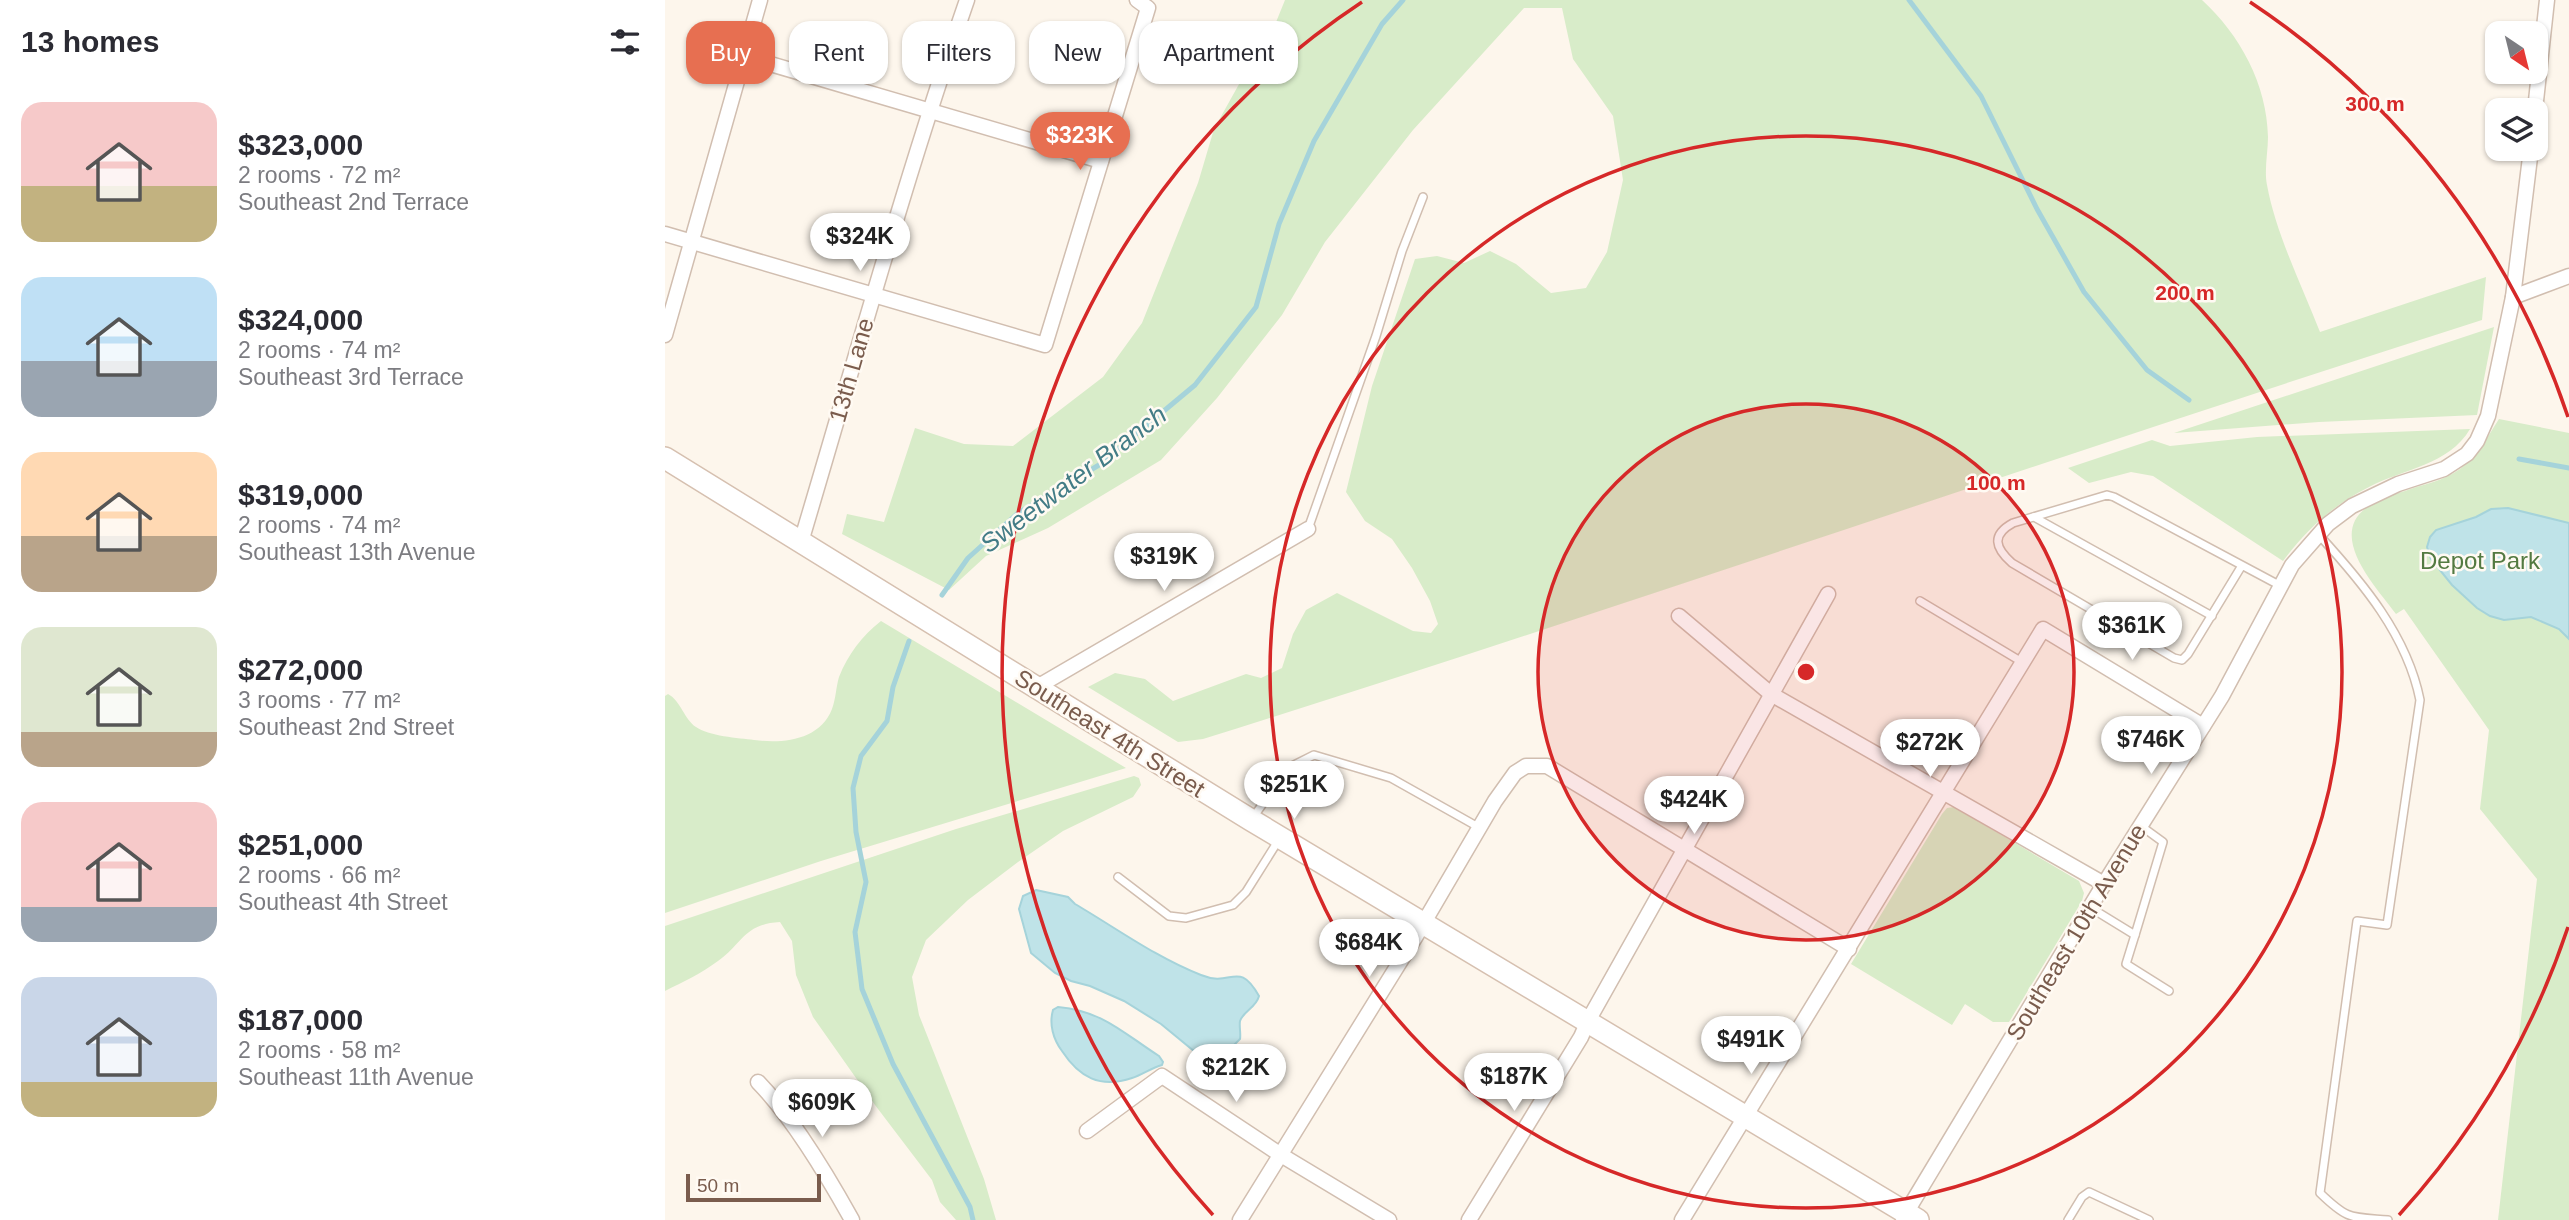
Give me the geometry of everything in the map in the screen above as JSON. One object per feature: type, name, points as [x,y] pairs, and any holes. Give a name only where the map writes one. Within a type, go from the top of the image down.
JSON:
[{"type":"street","points":[[754,21],[760,0]]},
{"type":"street","name":"13th Lane","points":[[801,542],[872,295],[967,0]]},
{"type":"street","points":[[2536,98],[2547,0]]},
{"type":"street","points":[[665,234],[1045,345],[1101,161],[1143,4]]},
{"type":"street","points":[[775,66],[1101,161]]},
{"type":"street","points":[[665,335],[735,84]]},
{"type":"street","name":"Southeast 10th Avenue","points":[[1909,1218],[2104,884],[2203,726],[2292,565],[2318,534],[2340,514],[2367,497],[2398,484],[2445,470],[2457,462],[2467,454],[2485,424],[2513,297],[2530,161]]},
{"type":"street","points":[[2513,297],[2569,276]]},
{"type":"street","name":"Southeast 4th Street","points":[[665,458],[1251,820],[1747,1116],[1909,1218]]},
{"type":"street","points":[[1037,688],[1308,529]]},
{"type":"street","points":[[1473,1218],[1581,1037],[1828,594]]},
{"type":"street","points":[[1679,616],[1772,695],[2104,884]]},
{"type":"street","points":[[1687,1218],[2043,629],[2203,726]]},
{"type":"street","points":[[1240,1220],[1480,828],[1515,773],[1526,766],[1547,766],[1849,950]]},
{"type":"street","points":[[1087,1131],[1162,1076],[1281,1155],[1389,1220]]},
{"type":"street","points":[[758,1082],[773,1097],[852,1220]]},
{"type":"lane","points":[[1308,529],[1376,335],[1402,251],[1423,197]]},
{"type":"lane","points":[[2241,567],[2182,660],[2174,658],[2005,557],[1997,543],[2003,529],[2098,496],[2114,497],[2279,585]]},
{"type":"lane","points":[[2034,517],[2212,615]]},
{"type":"lane","points":[[2318,534],[2357,576],[2390,626],[2415,675],[2420,700],[2387,925],[2357,921],[2321,1193],[2341,1213],[2354,1218],[2388,1220]]},
{"type":"lane","points":[[1920,601],[2022,663]]},
{"type":"lane","points":[[1251,820],[1287,768],[1314,755],[1391,778],[1480,828]]},
{"type":"lane","points":[[2141,826],[2163,842],[2126,964],[2168,990]]},
{"type":"lane","points":[[1118,877],[1169,916],[1186,918],[1217,911],[1233,905],[1246,892],[1280,837]]},
{"type":"lane","points":[[2091,908],[2134,935]]},
{"type":"lane","points":[[2069,1220],[2082,1197],[2089,1192],[2149,1220]]},
{"type":"green space","points":[[1285,0],[2202,0],[2239,45],[2257,80],[2266,117],[2266,179],[2271,203],[2283,241],[2320,332],[2486,277],[2482,320],[1363,688],[1203,739],[1178,742],[1088,687],[1115,673],[1145,679],[1173,701],[1246,674],[1261,678],[1282,668],[1293,634],[1306,610],[1337,593],[1413,631],[1431,633],[1438,624],[1430,601],[1412,568],[1392,539],[1365,521],[1346,492],[1372,386],[1415,259],[1437,256],[1464,263],[1490,251],[1516,264],[1551,293],[1586,288],[1607,252],[1623,180],[1613,116],[1573,59],[1562,8],[1524,8],[1413,130],[1325,242],[1282,315],[1217,398],[1161,460],[1048,528],[986,556],[949,590],[842,534],[847,514],[884,522],[915,428],[964,444],[1013,446],[1103,377],[1142,323],[1198,183],[1214,129],[1239,84],[1298,84],[1298,21],[1276,21]]},
{"type":"green space","points":[[2494,327],[2477,415],[2319,422],[2174,433]]},
{"type":"green space","name":"Depot Park","points":[[2499,419],[2569,433],[2569,1220],[2498,1220],[2537,879],[2480,809],[2489,730],[2404,609],[2396,614],[2368,577],[2354,548],[2352,533],[2355,520],[2370,505],[2460,469],[2477,452]]},
{"type":"green space","points":[[2470,429],[2450,451],[2356,494],[2332,510],[2311,528],[2283,561],[2153,476],[2131,472],[2089,483],[2068,468],[2152,440],[2170,446],[2257,437]]},
{"type":"green space","points":[[881,621],[1126,768],[821,861],[665,913],[665,696],[668,694],[672,697],[692,724],[708,733],[765,741],[799,738],[819,727],[826,719],[832,709],[839,677],[851,653]]},
{"type":"green space","points":[[1134,776],[1139,778],[1141,785],[1133,797],[1063,831],[968,900],[926,940],[912,977],[919,1015],[984,1179],[996,1220],[956,1220],[940,1202],[932,1180],[813,1017],[796,975],[792,941],[780,922],[751,930],[712,965],[665,991],[665,926],[956,829]]},
{"type":"green space","points":[[1954,807],[2079,881],[2084,893],[2082,901],[2009,1022],[1993,1022],[1965,1004],[1952,1025],[1851,964],[1942,814],[1947,808]]},
{"type":"water","points":[[2508,508],[2569,523],[2569,639],[2559,629],[2531,617],[2504,620],[2490,616],[2452,585],[2431,559],[2427,547],[2436,530],[2476,517],[2491,509]]},
{"type":"water","points":[[1036,890],[1068,897],[1137,942],[1201,975],[1220,979],[1234,976],[1245,979],[1259,996],[1240,1021],[1240,1039],[1221,1058],[1200,1056],[1161,1024],[1124,1001],[1055,973],[1031,953],[1019,909],[1023,896]]},
{"type":"water","points":[[1058,1007],[1088,1013],[1112,1024],[1159,1056],[1162,1065],[1121,1081],[1100,1081],[1083,1074],[1069,1060],[1054,1036],[1052,1015],[1053,1010]]},
{"type":"waterway","name":"Sweetwater Branch","points":[[942,595],[968,558],[1018,513],[1099,465],[1195,385],[1256,307],[1279,224],[1314,141],[1382,24],[1403,0]]},
{"type":"waterway","points":[[1909,0],[1981,96],[2037,209],[2084,292],[2147,370],[2189,400]]},
{"type":"waterway","points":[[2519,459],[2569,468]]},
{"type":"waterway","name":"Sweetwater Branch","points":[[909,641],[893,687],[887,721],[861,756],[853,788],[856,832],[866,882],[855,932],[862,989],[893,1064],[970,1207],[973,1220]]}]
